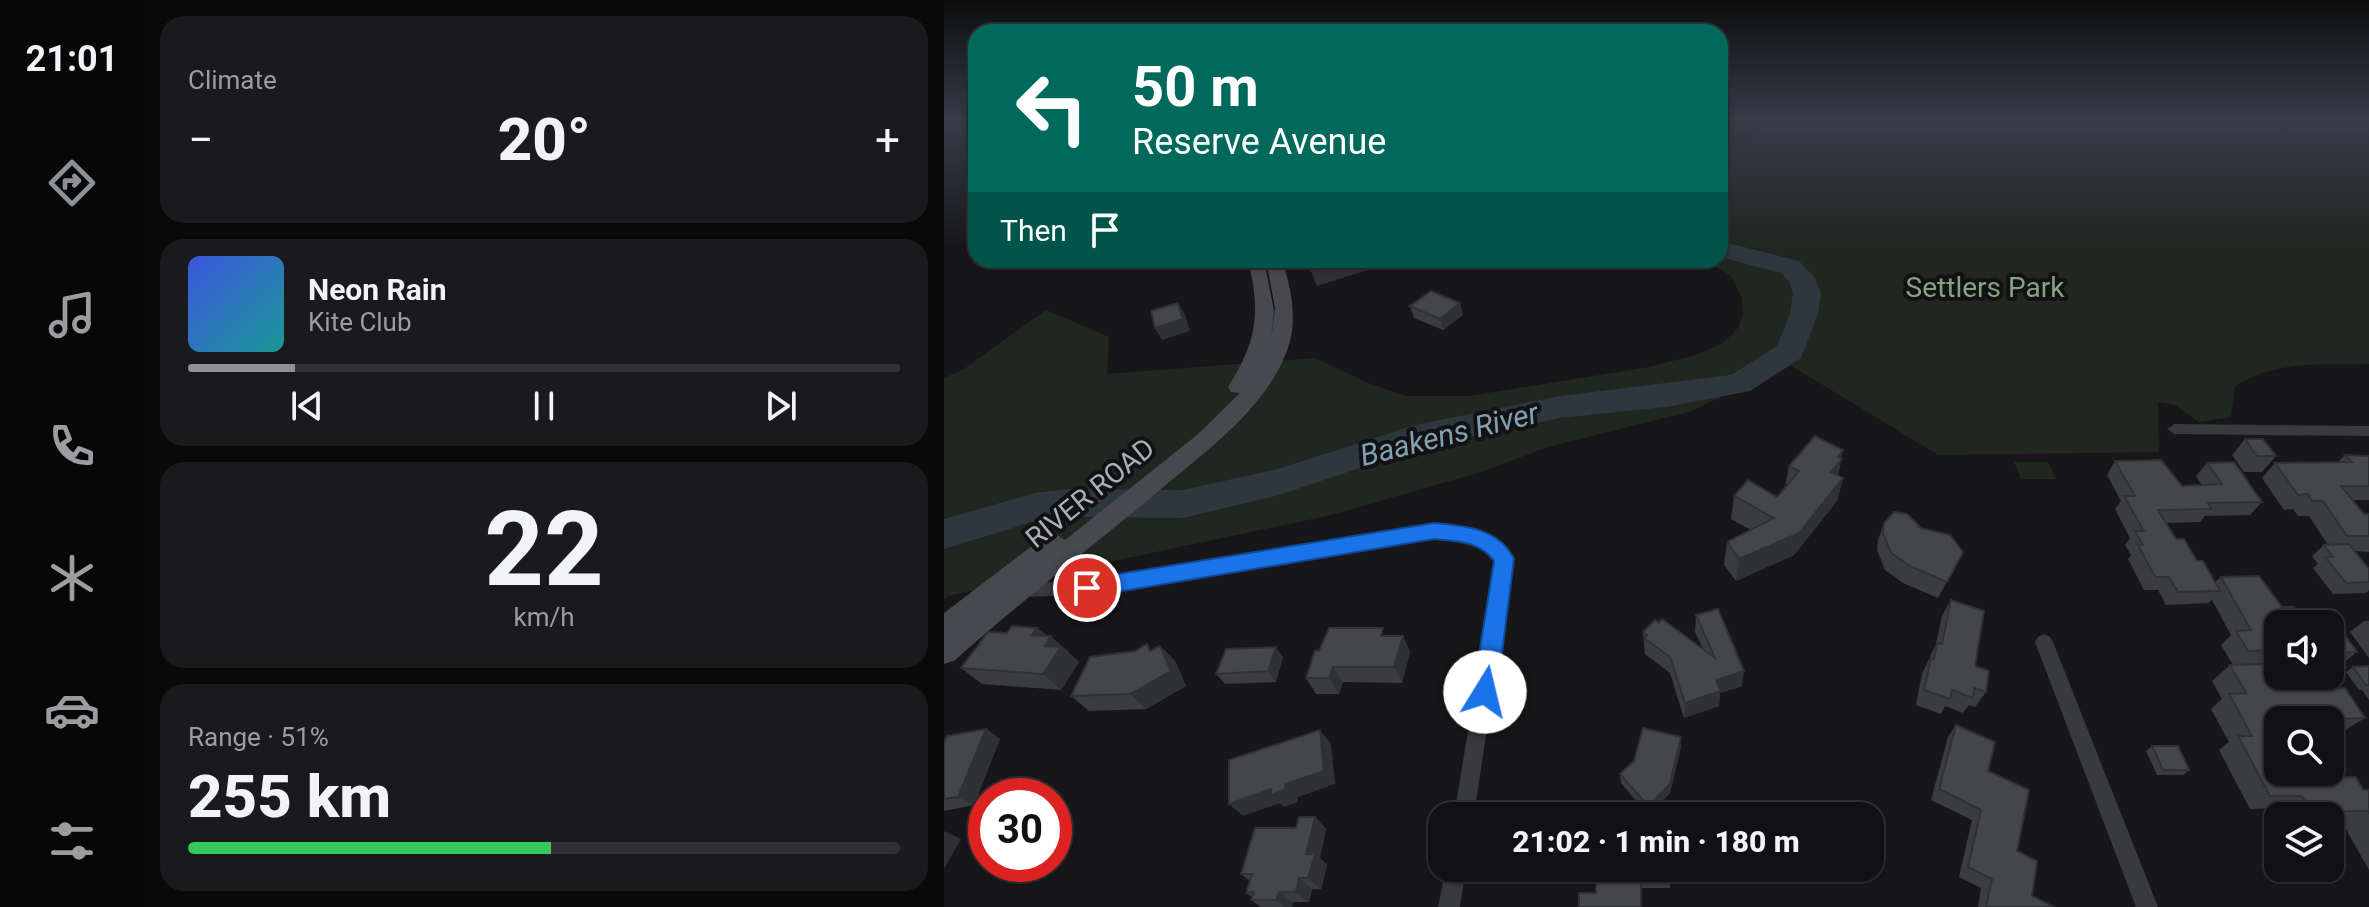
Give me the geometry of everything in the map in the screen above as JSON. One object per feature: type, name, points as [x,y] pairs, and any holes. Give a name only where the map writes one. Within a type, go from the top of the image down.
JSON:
[{"type":"main road","points":[[1258,268],[1266,292],[1266,316],[1258,372]]},
{"type":"main road","points":[[1258,372],[1284,329],[1285,293],[1277,268]]},
{"type":"main road","name":"RIVER ROAD","points":[[944,652],[1020,583],[1208,436],[1237,408],[1258,372]]},
{"type":"main road","name":"RIVER ROAD","points":[[944,628],[1020,583]]},
{"type":"street","points":[[2174,429],[2369,431]]},
{"type":"street","points":[[1020,583],[1087,588],[1434,531],[1462,532],[1481,538],[1495,547],[1504,559],[1466,802]]},
{"type":"street","points":[[2044,642],[2147,907]]},
{"type":"street","points":[[1449,907],[1453,882]]},
{"type":"green space","name":"Settlers Park","points":[[1728,162],[2369,162],[2369,364],[2300,366],[2251,378],[2235,386],[2231,417],[2199,422],[2175,405],[2158,402],[2159,452],[1938,455],[1790,365],[1689,412],[1548,447],[1481,472],[1331,515],[944,599],[944,378],[964,369],[1046,310],[1109,337],[1107,374],[1315,358],[1368,383],[1406,396],[1469,396],[1649,367],[1699,354],[1723,343],[1738,328],[1743,315],[1742,298],[1731,276],[1717,268],[1728,268]]},
{"type":"green space","points":[[2014,462],[2048,462],[2056,479],[2021,479]]},
{"type":"building","points":[[1431,291],[1460,303],[1440,319],[1410,306]]},
{"type":"building","points":[[1178,303],[1183,319],[1155,328],[1151,311]]},
{"type":"building","points":[[1815,436],[1843,450],[1838,457],[1842,459],[1831,472],[1843,478],[1799,533],[1739,559],[1727,542],[1774,518],[1734,496],[1748,480],[1777,497],[1799,471],[1789,466]]},
{"type":"building","points":[[2245,439],[2263,439],[2276,456],[2257,456]]},
{"type":"building","points":[[2345,455],[2369,456],[2369,486],[2341,486],[2364,514],[2369,514],[2369,536],[2347,536],[2323,501],[2312,501],[2308,494],[2298,495],[2275,463],[2352,462]]},
{"type":"building","points":[[2161,460],[2182,486],[2222,484],[2207,463],[2234,462],[2262,502],[2208,503],[2211,509],[2158,510],[2176,539],[2184,539],[2197,561],[2203,561],[2220,591],[2178,592],[2169,577],[2155,577],[2138,545],[2143,545],[2135,531],[2144,531],[2124,496],[2135,496],[2115,461]]},
{"type":"building","points":[[1894,512],[1907,514],[1921,528],[1950,535],[1963,552],[1947,582],[1910,566],[1891,553],[1883,533],[1884,523]]},
{"type":"building","points":[[2349,544],[2369,569],[2369,582],[2346,583],[2325,557],[2333,557],[2324,545]]},
{"type":"building","points":[[2259,576],[2282,607],[2294,607],[2296,610],[2264,610],[2264,650],[2248,651],[2236,631],[2251,630],[2221,577]]},
{"type":"building","points":[[1951,600],[1984,611],[1975,666],[1989,671],[1986,692],[1974,688],[1973,698],[1952,690],[1950,699],[1924,690],[1931,658],[1934,659],[1937,643],[1942,644]]},
{"type":"building","points":[[1718,609],[1744,671],[1716,680],[1721,691],[1685,703],[1670,657],[1644,638],[1647,635],[1643,632],[1655,620],[1659,623],[1662,619],[1715,658],[1696,615]]},
{"type":"building","points":[[1012,626],[1037,628],[1032,635],[1051,636],[1045,646],[1061,647],[1043,674],[961,668],[988,632],[1007,633]]},
{"type":"building","points":[[1329,628],[1383,628],[1381,636],[1403,636],[1394,667],[1333,667],[1329,678],[1306,678],[1315,651],[1319,651]]},
{"type":"building","points":[[2344,634],[2357,652],[2344,652]]},
{"type":"building","points":[[1147,644],[1150,651],[1160,646],[1171,671],[1130,694],[1071,696],[1090,657],[1135,651]]},
{"type":"building","points":[[1276,647],[1268,671],[1216,674],[1226,649]]},
{"type":"building","points":[[2264,664],[2264,690],[2345,688],[2365,718],[2344,719],[2344,706],[2264,706],[2264,785],[2238,736],[2252,736],[2229,694],[2246,693],[2230,665]]},
{"type":"building","points":[[2369,666],[2369,685],[2366,685],[2353,667]]},
{"type":"building","points":[[1956,725],[1995,742],[1988,771],[2029,790],[2017,851],[2037,861],[2032,896],[2054,907],[1986,907],[1992,879],[1968,867],[1981,810],[1939,789]]},
{"type":"building","points":[[1643,728],[1681,737],[1670,784],[1652,802],[1644,802],[1620,774],[1634,761]]},
{"type":"building","points":[[986,729],[958,797],[944,799],[944,742],[947,736]]},
{"type":"building","points":[[1320,730],[1324,771],[1285,784],[1286,789],[1271,795],[1271,789],[1229,804],[1229,760]]},
{"type":"building","points":[[2152,746],[2178,746],[2189,770],[2163,770]]},
{"type":"building","points":[[2344,777],[2356,777],[2363,790],[2369,790],[2369,814],[2368,811],[2344,811],[2344,802],[2305,802],[2302,796],[2270,796],[2265,786],[2344,786]]},
{"type":"building","points":[[1299,817],[1315,817],[1306,854],[1315,854],[1308,878],[1299,878],[1296,892],[1279,892],[1276,900],[1251,900],[1254,892],[1246,893],[1252,874],[1241,874],[1255,828],[1296,828]]},
{"type":"building","points":[[1596,882],[1641,882],[1641,907],[1579,907],[1579,893],[1596,893]]},
{"type":"waterway","name":"Baakens River","points":[[944,534],[1035,507],[1070,503],[1183,504],[1279,482],[1415,437],[1560,407],[1666,396],[1739,384],[1790,351],[1804,314],[1807,293],[1802,278],[1790,267],[1728,251]]},
{"type":"route","points":[[1087,588],[1434,531],[1471,534],[1495,547],[1504,559],[1485,692]]}]
